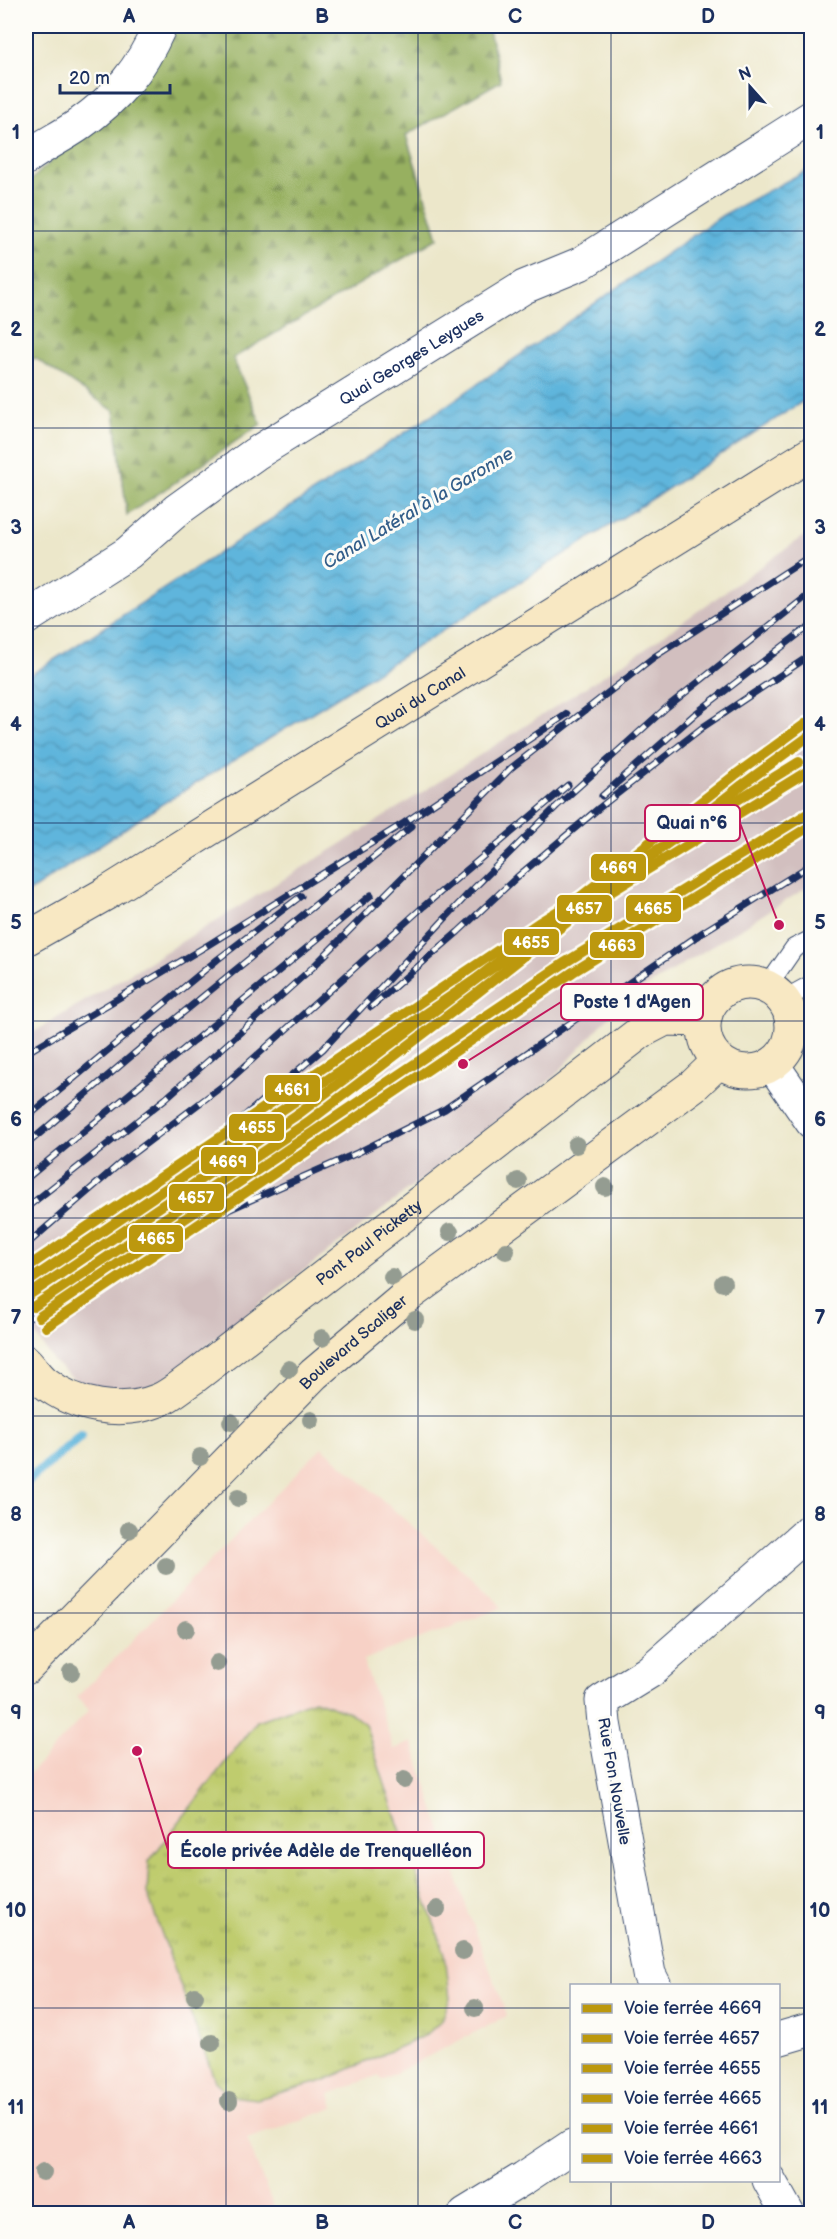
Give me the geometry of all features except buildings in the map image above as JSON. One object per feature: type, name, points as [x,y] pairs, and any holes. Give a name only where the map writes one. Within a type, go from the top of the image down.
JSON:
[{"type":"street","points":[[26,158],[78,125],[112,97],[147,55],[160,26]]},
{"type":"street","name":"Quai Georges Leygues","points":[[26,618],[128,554],[177,510],[255,454],[524,287],[580,264],[812,117]]},
{"type":"street","name":"Quai du Canal","points":[[26,939],[107,893],[812,453]]},
{"type":"street","points":[[26,961],[107,893]]},
{"type":"street","points":[[740,983],[754,983],[788,1007],[791,1033],[787,1046],[772,1064],[761,1069],[739,1070],[719,1061],[707,1044],[704,1020],[708,1007],[727,987],[740,983]]},
{"type":"street","name":"Pont Paul Picketty","points":[[26,1362],[45,1382],[75,1400],[103,1407],[136,1405],[159,1400],[194,1377],[642,1031],[665,1019],[704,1020]]},
{"type":"street","name":"Boulevard Scaliger","points":[[26,1668],[314,1374],[403,1299],[694,1085],[719,1061]]},
{"type":"street","points":[[772,1064],[812,1122]]},
{"type":"street","name":"Rue Fon Nouvelle","points":[[654,1984],[649,1974],[602,1701],[649,1672],[812,1529]]},
{"type":"street","points":[[780,2038],[812,2030]]},
{"type":"street","points":[[465,2214],[570,2147]]},
{"type":"street","points":[[770,2182],[788,2214]]},
{"type":"lane","points":[[788,1007],[794,948],[812,939]]},
{"type":"lane","points":[[788,1007],[812,984]]},
{"type":"shaded area","points":[[811,531],[811,885],[622,1002],[553,1078],[165,1378],[141,1389],[111,1392],[77,1382],[54,1362],[26,1321],[26,1037],[346,841],[637,654]]},
{"type":"shaded area","points":[[322,1447],[494,1598],[502,1608],[363,1660],[394,1749],[412,1742],[465,1903],[507,2016],[382,2080],[379,2075],[330,2094],[334,2108],[247,2139],[276,2213],[26,2213],[26,1778],[89,1710],[77,1697]]},
{"type":"green space","points":[[172,26],[488,26],[501,81],[406,135],[438,238],[233,358],[261,424],[127,515],[114,411],[35,358],[26,362],[26,185],[155,62]]},
{"type":"green space","points":[[314,1700],[349,1712],[365,1724],[445,1954],[450,1998],[442,2020],[426,2035],[323,2081],[257,2099],[231,2096],[215,2081],[147,1893],[149,1861],[257,1721]]},
{"type":"water","name":"Canal Latéral à la Garonne","points":[[811,168],[811,396],[326,704],[162,804],[26,894],[26,678],[437,412],[723,215]]},
{"type":"waterway","points":[[26,1482],[81,1436]]},
{"type":"railway","points":[[26,1208],[165,1099],[312,968],[511,768],[654,657],[812,555]]},
{"type":"railway","points":[[26,1266],[216,1140],[323,1049],[468,894],[557,806],[667,707],[812,592]]},
{"type":"railway","points":[[602,796],[695,714],[812,626]]},
{"type":"railway","points":[[371,1007],[458,932],[517,877],[599,808],[703,727],[812,654]]},
{"type":"railway","points":[[26,1053],[208,945],[404,823],[567,714]]},
{"type":"railway","points":[[26,1245],[123,1161],[225,1084],[424,906],[568,785]]},
{"type":"railway","points":[[26,1145],[174,1020],[412,826]]},
{"type":"railway","points":[[26,1320],[174,1234],[357,1153],[445,1109],[703,932],[812,864]]},
{"type":"railway","points":[[26,1179],[371,895]]},
{"type":"railway","points":[[26,1118],[218,959],[301,896]]},
{"type":"rail line","name":"4669","points":[[26,1297],[301,1112],[470,984],[735,775],[812,719]]},
{"type":"rail line","name":"4657","points":[[33,1307],[308,1122],[742,785],[812,734]]},
{"type":"rail line","name":"4661","points":[[26,1268],[540,922],[799,762]]},
{"type":"rail line","name":"4655","points":[[26,1283],[546,932],[806,772]]},
{"type":"rail line","name":"4665","points":[[39,1317],[566,962],[812,811]]},
{"type":"rail line","name":"4663","points":[[46,1327],[573,972],[812,825]]},
{"type":"place","name":"Quai n°6","points":[[779,925]]},
{"type":"place","name":"Poste 1 d'Agen","points":[[463,1064]]},
{"type":"place","name":"École privée Adèle de Trenquelléon","points":[[137,1751]]}]
